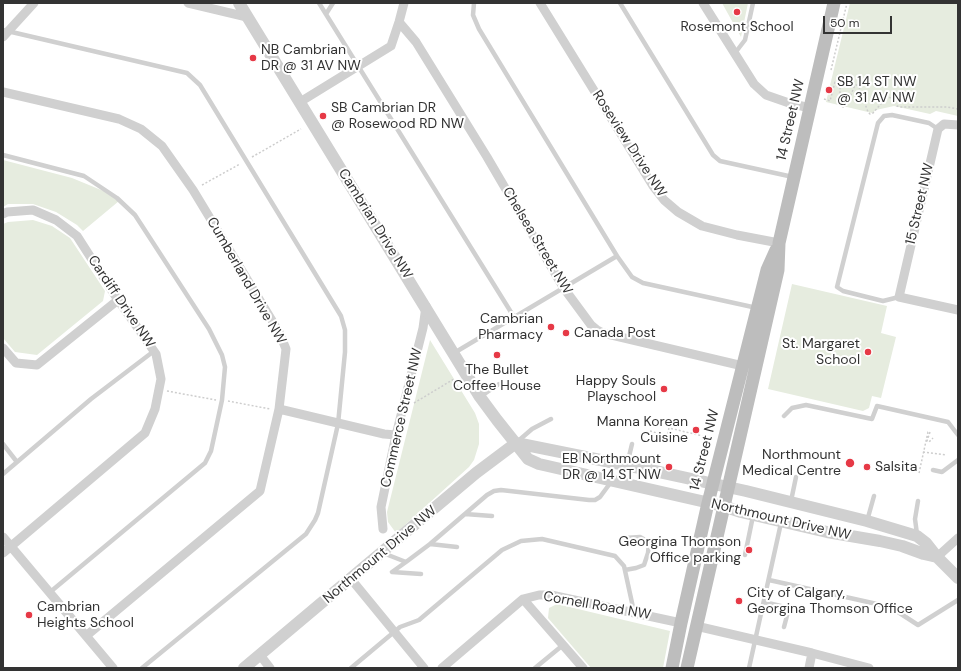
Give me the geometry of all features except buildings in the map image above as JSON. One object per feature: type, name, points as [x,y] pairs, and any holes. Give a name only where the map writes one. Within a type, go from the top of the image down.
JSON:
[{"type":"main road","name":"14 Street NW","points":[[687,668],[727,487],[778,270],[779,243],[834,3]]},
{"type":"main road","name":"14 Street NW","points":[[672,668],[713,484],[718,454],[734,392],[743,366],[767,270],[779,243]]},
{"type":"street","points":[[5,33],[34,3]]},
{"type":"street","points":[[188,3],[247,17]]},
{"type":"street","name":"Cambrian Drive NW","points":[[239,3],[426,306],[480,397],[516,443]]},
{"type":"street","points":[[300,102],[391,46],[404,3]]},
{"type":"street","name":"Roseview Drive NW","points":[[540,3],[653,186],[664,200],[678,212],[702,226],[737,235],[779,243]]},
{"type":"street","points":[[703,3],[754,84],[766,95],[810,108]]},
{"type":"street","name":"Chelsea Street NW","points":[[399,22],[416,42],[487,157],[563,287],[591,325],[604,333],[743,366]]},
{"type":"street","name":"Cumberland Drive NW","points":[[3,92],[119,120],[141,129],[162,146],[193,190],[279,332],[286,349],[260,491],[86,636]]},
{"type":"street","points":[[938,128],[944,124],[956,125]]},
{"type":"street","name":"15 Street NW","points":[[899,297],[938,128]]},
{"type":"street","name":"Cardiff Drive NW","points":[[3,214],[7,212],[33,210],[56,220],[77,236],[118,300],[156,354],[161,379],[155,409],[145,433],[3,553]]},
{"type":"street","points":[[899,297],[958,310]]},
{"type":"street","points":[[3,348],[16,363],[37,365],[118,300]]},
{"type":"street","name":"Commerce Street NW","points":[[383,530],[381,507],[396,435],[423,328],[426,306]]},
{"type":"street","points":[[276,409],[384,434],[396,435]]},
{"type":"street","name":"Northmount Drive NW","points":[[516,443],[528,459],[539,464],[723,506],[827,532],[880,541],[937,557]]},
{"type":"street","name":"Northmount Drive NW","points":[[244,668],[351,580],[476,473],[516,443],[727,487],[867,521],[917,536],[926,543],[937,557],[958,578]]},
{"type":"street","points":[[3,537],[113,668]]},
{"type":"street","points":[[937,557],[958,538]]},
{"type":"street","points":[[351,580],[424,668]]},
{"type":"street","name":"Cornell Road NW","points":[[442,668],[523,599],[539,595],[551,595],[681,623]]},
{"type":"street","points":[[523,599],[582,668]]},
{"type":"street","points":[[696,626],[869,668]]},
{"type":"street","points":[[809,668],[812,653]]},
{"type":"street","points":[[260,655],[270,668]]},
{"type":"lane","points":[[319,3],[514,317]]},
{"type":"lane","points":[[326,14],[333,3]]},
{"type":"lane","points":[[474,3],[472,15],[478,29],[617,256],[632,277],[643,283],[757,308]]},
{"type":"lane","points":[[620,3],[713,156],[720,161],[794,177]]},
{"type":"lane","points":[[735,54],[744,40],[753,3]]},
{"type":"lane","points":[[5,33],[187,73],[200,85],[340,316],[345,330],[345,352],[338,424],[318,513],[306,534],[142,668]]},
{"type":"lane","points":[[899,297],[883,301],[843,291],[837,287],[878,123],[884,116],[892,115],[929,123],[938,128]]},
{"type":"lane","points":[[3,155],[84,176],[117,198],[135,215],[209,328],[222,355],[225,367],[222,400],[211,451],[205,463],[50,593]]},
{"type":"lane","points":[[454,353],[617,256]]},
{"type":"lane","points":[[3,474],[91,400],[154,351]]},
{"type":"lane","points":[[480,397],[499,384]]},
{"type":"lane","points":[[784,416],[792,408],[806,405],[872,419],[877,406],[948,422],[958,435]]},
{"type":"lane","points":[[516,443],[532,430],[551,419]]},
{"type":"lane","points":[[3,444],[17,462]]},
{"type":"lane","points":[[627,466],[632,444]]},
{"type":"lane","points":[[650,470],[652,457]]},
{"type":"lane","points":[[933,470],[942,472],[958,460]]},
{"type":"lane","points":[[790,502],[796,477]]},
{"type":"lane","points":[[421,574],[392,572],[430,544],[487,495],[494,491],[501,490],[595,500],[600,497],[612,481]]},
{"type":"lane","points":[[867,521],[874,496]]},
{"type":"lane","points":[[917,536],[915,519],[918,501]]},
{"type":"lane","points":[[465,514],[492,516]]},
{"type":"lane","points":[[745,555],[754,514]]},
{"type":"lane","points":[[748,668],[782,521]]},
{"type":"lane","points":[[625,538],[640,537],[650,542],[644,565],[625,570]]},
{"type":"lane","points":[[351,668],[400,627],[418,620],[502,550],[521,541],[542,539],[615,556],[624,566],[634,612]]},
{"type":"lane","points":[[430,544],[457,547]]},
{"type":"lane","points":[[383,553],[406,562]]},
{"type":"lane","points":[[769,580],[877,604],[898,612],[918,625],[958,600]]},
{"type":"lane","points":[[764,602],[789,608],[784,627]]},
{"type":"lane","points":[[535,668],[562,645]]},
{"type":"path","points":[[831,70],[847,3]]},
{"type":"path","points":[[826,92],[824,100],[830,101],[835,82],[838,81],[840,84],[840,105],[843,107],[846,106],[855,86],[857,85],[870,114],[873,114],[887,97],[892,98],[897,106],[900,107],[947,107],[958,110]]},
{"type":"path","points":[[252,157],[301,129]]},
{"type":"path","points":[[206,183],[240,164]]},
{"type":"path","points":[[402,410],[454,379]]},
{"type":"path","points":[[171,392],[218,400]]},
{"type":"path","points":[[226,401],[276,409]]},
{"type":"path","points":[[650,431],[667,436],[669,428],[707,436],[706,443]]},
{"type":"path","points":[[919,473],[928,432],[930,432],[928,441],[929,442],[933,438]]},
{"type":"path","points":[[923,452],[946,455]]},
{"type":"shaded area","name":"Rosemont School","points":[[722,3],[748,3],[741,37],[732,21]]},
{"type":"shaded area","points":[[850,3],[958,3],[958,116],[936,111],[930,114],[894,106],[876,110],[872,113],[826,102]]},
{"type":"shaded area","points":[[3,160],[72,178],[106,192],[119,201],[83,231],[77,225],[56,212],[33,204],[8,204],[3,207]]},
{"type":"shaded area","points":[[33,220],[52,226],[70,238],[105,291],[103,301],[37,355],[15,352],[3,338],[3,224],[8,222]]},
{"type":"shaded area","points":[[792,284],[887,306],[881,333],[896,337],[881,398],[872,396],[869,408],[863,411],[768,389]]},
{"type":"shaded area","points":[[430,340],[475,413],[479,424],[479,444],[474,460],[469,467],[396,533],[388,522],[387,512]]},
{"type":"shaded area","points":[[557,604],[670,631],[663,668],[591,668],[548,618],[549,608]]},
{"type":"place","name":"Rosemont School","points":[[737,12]]},
{"type":"place","name":"NB Cambrian DR @ 31 AV NW","points":[[253,58]]},
{"type":"place","name":"SB 14 ST NW @ 31 AV NW","points":[[829,90]]},
{"type":"place","name":"SB Cambrian DR @ Rosewood RD NW","points":[[323,116]]},
{"type":"place","name":"Cambrian Pharmacy","points":[[551,327]]},
{"type":"place","name":"Canada Post","points":[[566,333]]},
{"type":"place","name":"St. Margaret School","points":[[868,352]]},
{"type":"place","name":"The Bullet Coffee House","points":[[497,355]]},
{"type":"place","name":"Happy Souls Playschool","points":[[664,389]]},
{"type":"place","name":"Manna Korean Cuisine","points":[[696,430]]},
{"type":"place","name":"Northmount Medical Centre","points":[[850,463]]},
{"type":"place","name":"EB Northmount DR @ 14 ST NW","points":[[669,467]]},
{"type":"place","name":"Salsita","points":[[867,467]]},
{"type":"place","name":"Georgina Thomson Office parking","points":[[749,550]]},
{"type":"place","name":"City of Calgary, Georgina Thomson Office","points":[[739,601]]},
{"type":"place","name":"Cambrian Heights School","points":[[29,615]]}]
